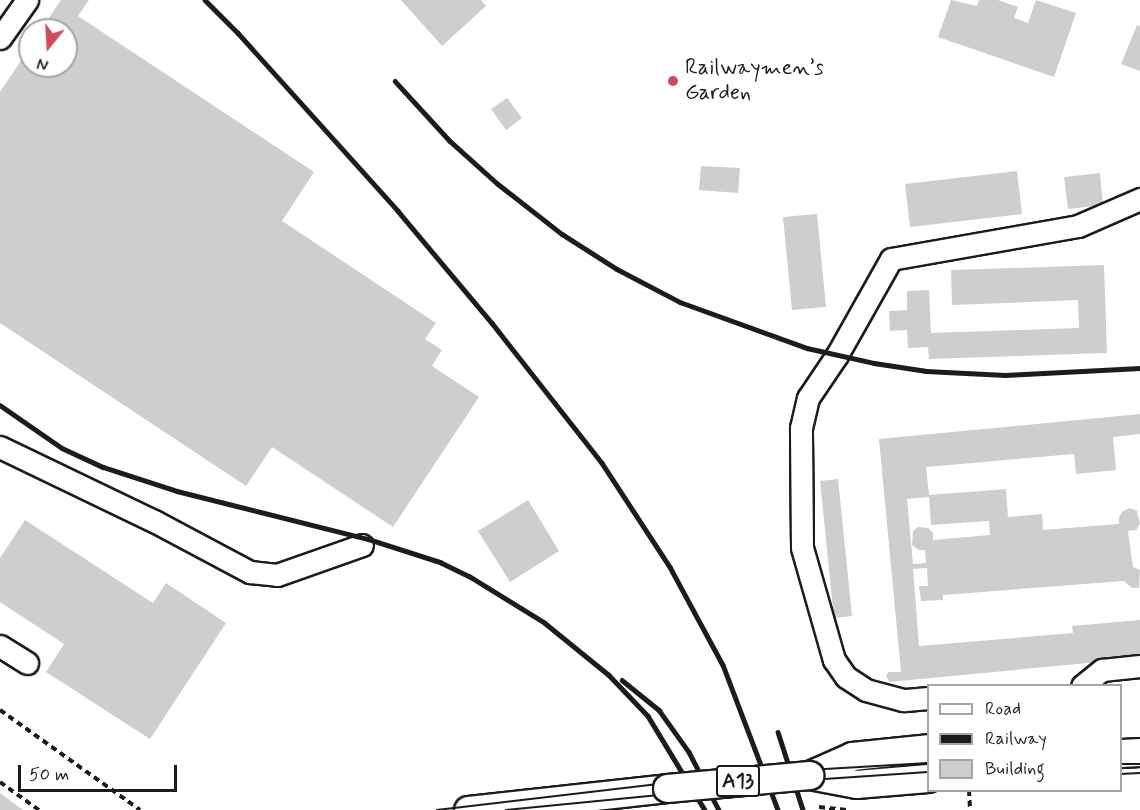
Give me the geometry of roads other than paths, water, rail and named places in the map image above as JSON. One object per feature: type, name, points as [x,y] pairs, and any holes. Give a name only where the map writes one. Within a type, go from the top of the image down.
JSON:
[{"type":"main road","points":[[1122,742],[1140,741]]},
{"type":"main road","name":"A13","points":[[809,775],[852,756],[927,748]]},
{"type":"main road","points":[[1122,753],[1140,752]]},
{"type":"main road","name":"A13","points":[[468,810],[809,775],[856,784],[927,778]]},
{"type":"lane","points":[[0,38],[18,3]]},
{"type":"lane","points":[[927,698],[903,700],[866,690],[846,677],[834,660],[802,548],[801,428],[808,398],[837,355],[891,259],[1078,226],[1140,199]]},
{"type":"lane","points":[[0,447],[154,521],[250,572],[277,575],[362,545]]},
{"type":"lane","points":[[0,645],[27,663]]},
{"type":"lane","points":[[1084,684],[1102,670],[1140,666]]},
{"type":"tram line","points":[[437,810],[666,783],[808,770],[927,763]]},
{"type":"tram line","points":[[1122,764],[1140,764]]},
{"type":"tram line","points":[[506,810],[810,780],[927,772]]},
{"type":"tram line","points":[[1122,774],[1140,773]]},
{"type":"railway","points":[[205,0],[238,33],[398,211],[492,323],[602,463],[670,567],[723,665],[778,810]]},
{"type":"railway","points":[[395,81],[450,141],[498,184],[562,234],[617,269],[680,302],[807,348],[874,363],[926,371],[1005,375],[1140,368]]},
{"type":"railway","points":[[0,405],[62,448],[103,467],[177,491],[368,539],[440,562],[469,576],[545,623],[609,675],[648,716],[705,810]]},
{"type":"railway","points":[[622,680],[659,710],[689,752],[719,810]]},
{"type":"railway","points":[[778,732],[803,810]]},
{"type":"place","name":"Railwaymen’s Garden","points":[[673,81]]}]
